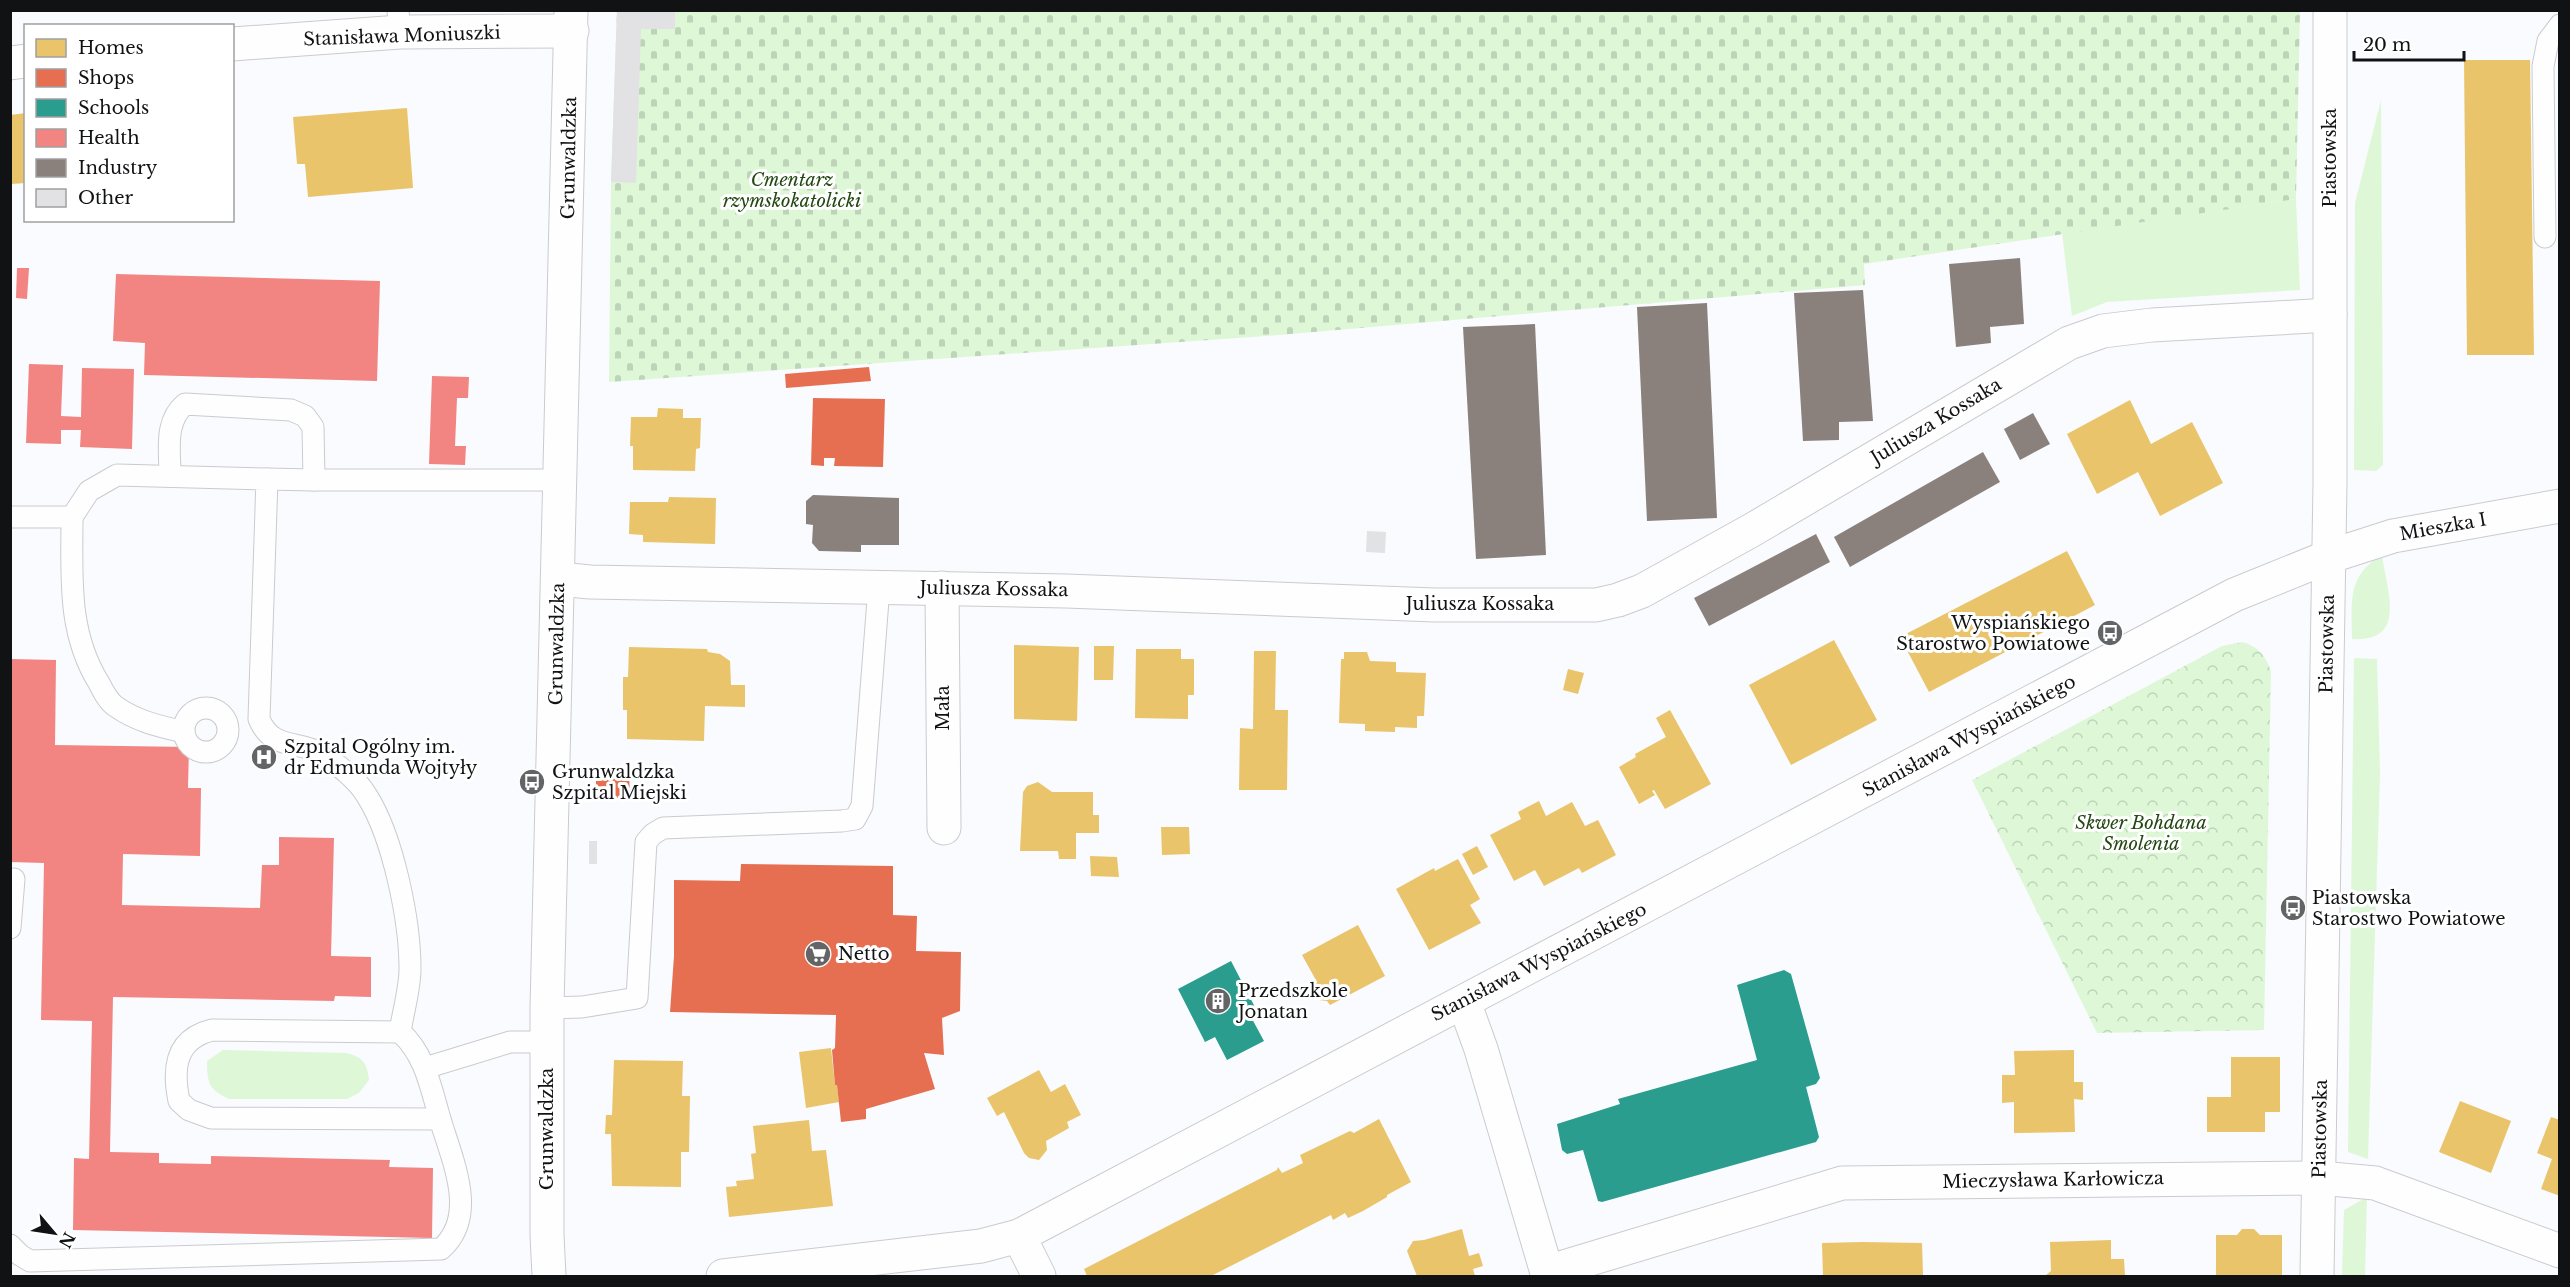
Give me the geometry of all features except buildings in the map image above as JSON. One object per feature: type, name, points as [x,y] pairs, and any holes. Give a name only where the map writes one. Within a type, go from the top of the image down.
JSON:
[{"type":"street","name":"Piastowska","points":[[2317,1276],[2328,557],[2330,10]]},
{"type":"street","name":"Stanisława Moniuszki","points":[[234,44],[399,21],[488,33],[572,21]]},
{"type":"street","name":"Grunwaldzka","points":[[549,1276],[547,1008],[572,21]]},
{"type":"street","name":"Juliusza Kossaka","points":[[559,579],[590,582],[942,588],[1435,605],[1596,605],[1642,591],[1732,541],[2068,343],[2103,331],[2152,325],[2330,315]]},
{"type":"street","name":"Mieszka I","points":[[2328,557],[2393,536],[2559,506]]},
{"type":"street","name":"Stanisława Wyspiańskiego","points":[[723,1276],[981,1246],[1019,1236],[2234,596],[2328,557]]},
{"type":"street","name":"Mała","points":[[942,588],[944,828]]},
{"type":"street","points":[[1464,1002],[1481,1049],[1548,1274]]},
{"type":"street","name":"Mieczysława Karłowicza","points":[[1548,1274],[1842,1183],[2320,1178],[2375,1183],[2559,1251]]},
{"type":"street","points":[[1019,1236],[1039,1276]]},
{"type":"lane","points":[[2545,237],[2543,66],[2547,41],[2559,25]]},
{"type":"lane","points":[[171,476],[169,428],[176,411],[185,404],[291,410],[305,416],[313,427],[314,480]]},
{"type":"lane","points":[[183,732],[145,723],[112,705],[92,672],[76,633],[72,517],[90,491],[117,475],[314,480],[561,480]]},
{"type":"lane","points":[[267,478],[259,719],[265,733],[278,740],[321,753],[346,772],[367,795],[381,826],[390,847],[403,904],[410,970],[399,1032]]},
{"type":"lane","points":[[10,517],[72,517]]},
{"type":"lane","points":[[547,1008],[638,999],[646,842],[652,834],[663,828],[855,819],[862,806],[879,587]]},
{"type":"lane","points":[[10,928],[14,879]]},
{"type":"lane","points":[[14,1255],[30,1261],[149,1267],[441,1249],[453,1239],[459,1224],[460,1187],[440,1119],[425,1068],[409,1041],[399,1032],[212,1030],[196,1034],[184,1044],[178,1062],[176,1087],[178,1101],[189,1110],[211,1118],[440,1119]]},
{"type":"lane","points":[[425,1068],[510,1042],[547,1042]]},
{"type":"green space","name":"Cmentarz rzymskokatolicki","points":[[617,11],[2300,11],[2296,199],[1864,264],[1865,285],[1266,336],[609,382],[611,182]]},
{"type":"green space","points":[[2381,100],[2383,465],[2376,471],[2354,470],[2355,203]]},
{"type":"green space","points":[[2296,199],[2300,290],[2107,302],[2072,316],[2062,233]]},
{"type":"green space","points":[[2382,555],[2390,612],[2387,623],[2381,632],[2370,638],[2352,639],[2352,602],[2357,581],[2370,563]]},
{"type":"green space","name":"Skwer Bohdana Smolenia","points":[[2242,642],[2261,652],[2271,671],[2264,1030],[2097,1033],[1972,780],[2222,646]]},
{"type":"green space","points":[[2354,658],[2377,659],[2380,773],[2368,1159],[2348,1152]]},
{"type":"green space","points":[[223,1050],[346,1053],[363,1062],[369,1080],[359,1093],[347,1099],[229,1099],[213,1089],[208,1075],[207,1061]]},
{"type":"green space","points":[[2367,1197],[2365,1276],[2342,1276],[2344,1210]]},
{"type":"place","name":"Wyspiańskiego Starostwo Powiatowe","points":[[2110,633]]},
{"type":"place","name":"Szpital Ogólny im. dr Edmunda Wojtyły","points":[[264,757]]},
{"type":"place","name":"Grunwaldzka Szpital Miejski","points":[[532,782]]},
{"type":"place","name":"Piastowska Starostwo Powiatowe","points":[[2293,908]]},
{"type":"place","name":"Netto","points":[[818,954]]},
{"type":"place","name":"Przedszkole Jonatan","points":[[1218,1001]]}]
